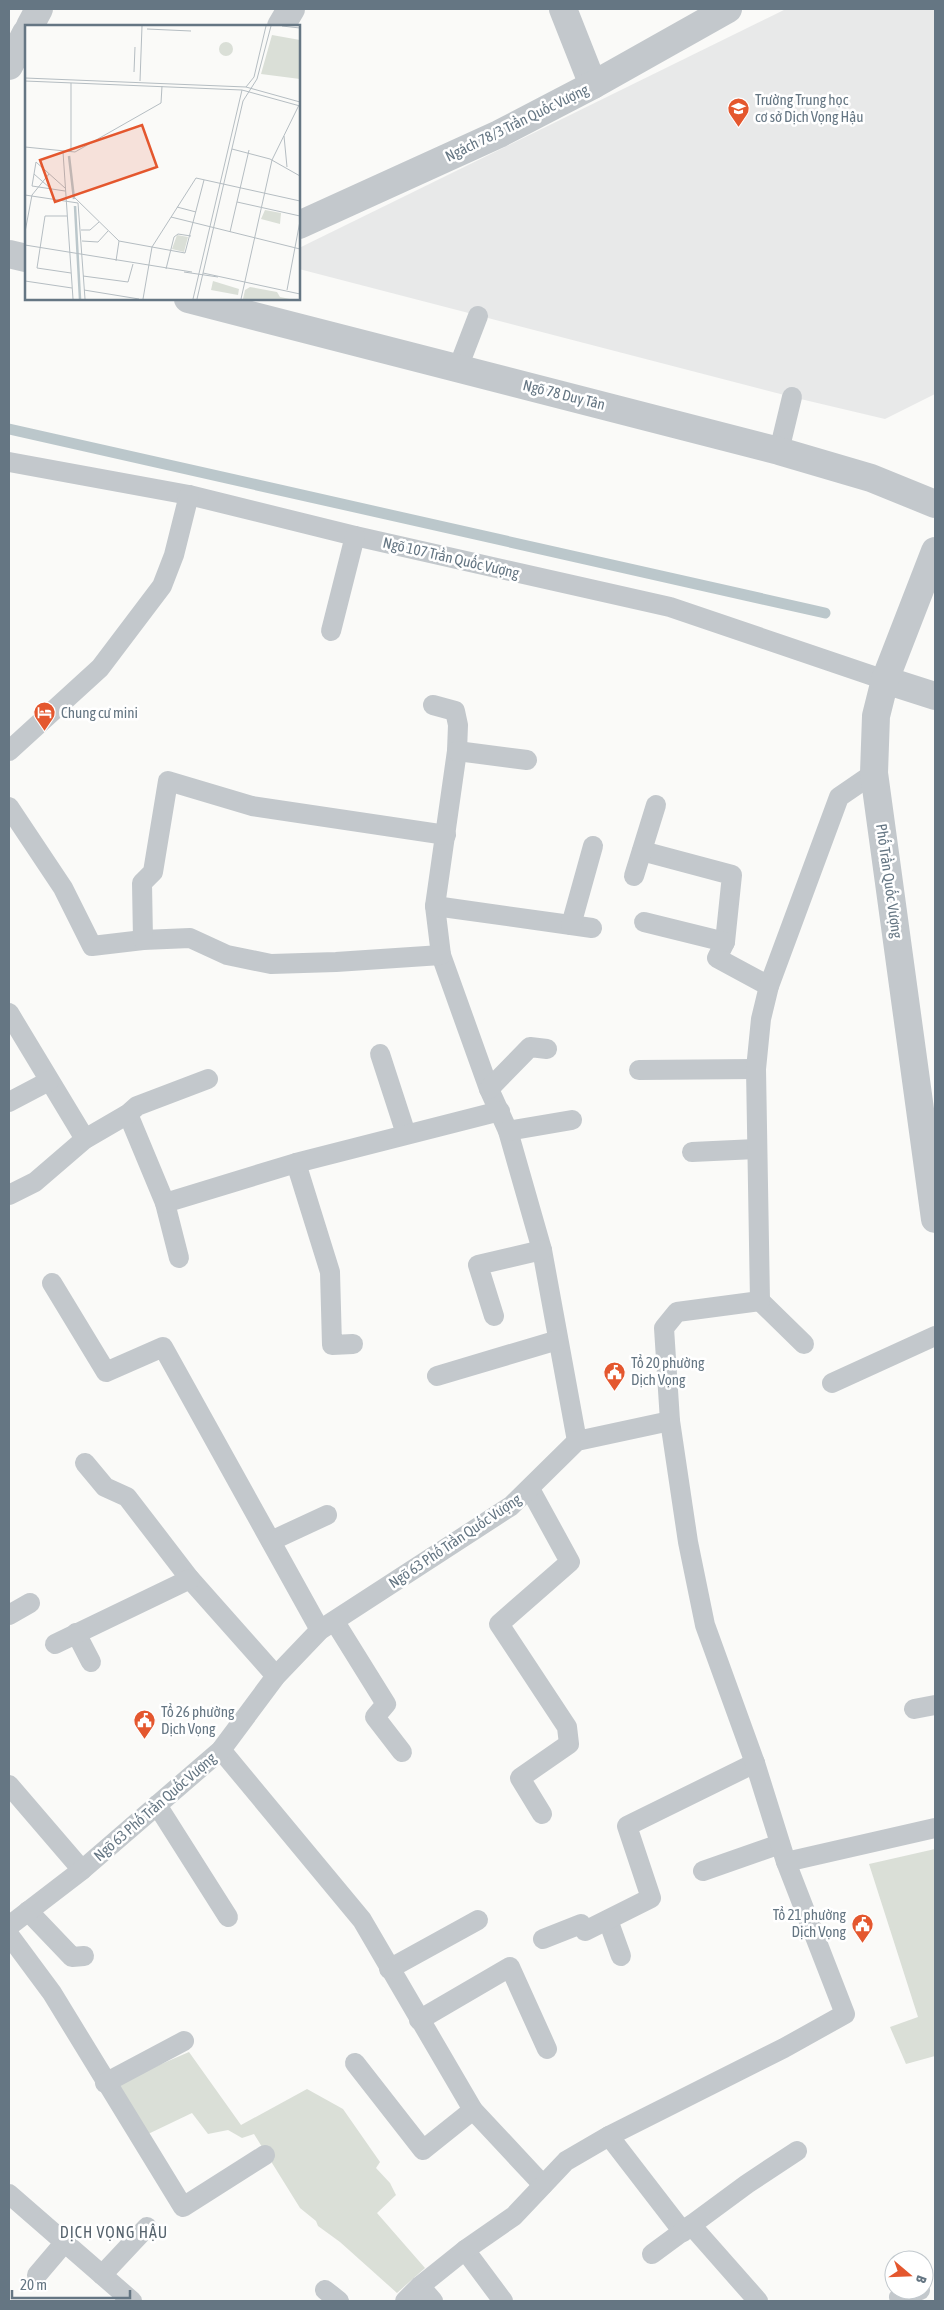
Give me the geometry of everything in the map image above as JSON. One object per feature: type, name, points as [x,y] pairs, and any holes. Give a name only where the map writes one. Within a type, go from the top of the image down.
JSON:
[{"type":"street","points":[[31,25],[39,9]]},
{"type":"street","points":[[282,25],[291,9]]},
{"type":"street","points":[[562,9],[594,86]]},
{"type":"street","name":"Ngách 78/3 Trần Quốc Vượng","points":[[300,225],[499,134],[594,86],[728,9]]},
{"type":"street","points":[[9,66],[25,35]]},
{"type":"street","points":[[9,254],[25,258]]},
{"type":"street","name":"Ngõ 78 Duy Tân","points":[[197,300],[779,451],[871,478],[935,504]]},
{"type":"street","name":"Phố Trần Quốc Vượng","points":[[935,551],[885,680],[876,716],[874,773],[929,1127],[935,1219]]},
{"type":"street","points":[[885,680],[935,696]]},
{"type":"lane","points":[[458,368],[478,316]]},
{"type":"lane","points":[[779,451],[792,397]]},
{"type":"lane","name":"Ngõ 107 Trần Quốc Vượng","points":[[9,462],[189,495],[355,536],[670,607],[885,680]]},
{"type":"lane","points":[[9,751],[100,668],[162,586],[174,555],[189,495]]},
{"type":"lane","points":[[331,631],[355,536]]},
{"type":"lane","points":[[433,705],[455,711],[458,725],[457,751],[435,906],[441,955],[489,1089],[508,1131],[542,1250],[577,1440],[670,1421]]},
{"type":"lane","points":[[457,751],[527,760]]},
{"type":"lane","points":[[804,1344],[760,1301],[756,1069],[761,1019],[769,986],[840,797],[874,773]]},
{"type":"lane","points":[[143,940],[142,883],[153,872],[168,780],[252,806],[446,835]]},
{"type":"lane","points":[[634,876],[656,805]]},
{"type":"lane","points":[[9,807],[63,888],[92,946],[143,940],[190,938],[227,955],[271,964],[441,955]]},
{"type":"lane","points":[[571,925],[593,846]]},
{"type":"lane","points":[[642,851],[732,875],[724,942],[717,958],[769,986]]},
{"type":"lane","points":[[435,906],[592,928]]},
{"type":"lane","points":[[644,922],[724,942]]},
{"type":"lane","points":[[9,1013],[85,1139]]},
{"type":"lane","points":[[489,1089],[530,1047],[547,1049]]},
{"type":"lane","points":[[380,1054],[406,1134]]},
{"type":"lane","points":[[638,1070],[756,1069]]},
{"type":"lane","points":[[9,1195],[35,1182],[85,1139],[128,1114],[137,1106],[208,1079]]},
{"type":"lane","points":[[9,1102],[49,1081]]},
{"type":"lane","points":[[165,1203],[296,1163],[500,1110]]},
{"type":"lane","points":[[128,1114],[165,1203],[179,1258]]},
{"type":"lane","points":[[508,1131],[572,1120]]},
{"type":"lane","points":[[692,1152],[756,1149]]},
{"type":"lane","points":[[296,1163],[330,1272],[332,1345],[353,1344]]},
{"type":"lane","points":[[494,1316],[478,1265],[542,1250]]},
{"type":"lane","points":[[52,1282],[106,1372],[163,1347],[271,1541],[327,1626],[386,1704],[375,1717],[402,1752]]},
{"type":"lane","points":[[405,2301],[426,2294],[465,2250],[514,2216],[566,2161],[609,2136],[784,2048],[845,2014],[783,1853],[754,1762],[705,1625],[688,1542],[670,1421],[664,1328],[677,1312],[760,1301]]},
{"type":"lane","points":[[832,1383],[935,1336]]},
{"type":"lane","points":[[437,1376],[558,1340]]},
{"type":"lane","name":"Ngõ 63 Phố Trần Quốc Vượng","points":[[9,1926],[82,1870],[221,1750],[276,1676],[327,1626],[511,1506],[577,1440]]},
{"type":"lane","points":[[85,1463],[105,1487],[127,1497],[190,1579],[276,1676]]},
{"type":"lane","points":[[530,1489],[570,1562],[499,1624],[567,1727],[569,1744],[520,1778],[542,1814]]},
{"type":"lane","points":[[271,1541],[327,1515]]},
{"type":"lane","points":[[55,1644],[190,1579]]},
{"type":"lane","points":[[9,1616],[30,1603]]},
{"type":"lane","points":[[76,1633],[91,1662]]},
{"type":"lane","points":[[914,1709],[935,1705]]},
{"type":"lane","points":[[221,1750],[362,1920],[473,2110],[543,2185]]},
{"type":"lane","points":[[543,1939],[581,1924],[585,1932],[650,1898],[627,1826],[754,1762]]},
{"type":"lane","points":[[9,1785],[82,1870]]},
{"type":"lane","points":[[157,1805],[228,1917]]},
{"type":"lane","points":[[702,1872],[783,1853],[935,1828]]},
{"type":"lane","points":[[28,1911],[72,1957],[84,1956]]},
{"type":"lane","points":[[389,1969],[478,1920]]},
{"type":"lane","points":[[608,1920],[621,1956]]},
{"type":"lane","points":[[9,1935],[52,1993],[105,2083],[183,2207],[265,2155]]},
{"type":"lane","points":[[419,2020],[510,1967],[547,2049]]},
{"type":"lane","points":[[105,2083],[184,2041]]},
{"type":"lane","points":[[355,2063],[423,2150],[473,2110]]},
{"type":"lane","points":[[609,2136],[687,2229],[758,2301]]},
{"type":"lane","points":[[652,2254],[796,2151]]},
{"type":"lane","points":[[9,2194],[132,2301]]},
{"type":"lane","points":[[102,2275],[147,2227]]},
{"type":"lane","points":[[38,2275],[65,2242]]},
{"type":"lane","points":[[465,2250],[503,2301]]},
{"type":"shaded area","name":"Trường Trung học cơ sở Dịch Vọng Hậu","points":[[786,9],[935,9],[935,394],[885,419],[792,397],[300,269],[300,248]]},
{"type":"shaded area","points":[[935,1849],[935,2056],[906,2064],[890,2027],[918,2017],[869,1864]]},
{"type":"shaded area","points":[[189,2052],[241,2125],[307,2089],[343,2109],[380,2162],[376,2168],[390,2183],[396,2195],[377,2213],[425,2268],[397,2293],[340,2242],[318,2226],[316,2221],[300,2208],[254,2134],[242,2138],[228,2130],[208,2134],[192,2113],[146,2135],[113,2085]]},
{"type":"waterway","points":[[9,429],[825,613]]},
{"type":"place","name":"Trường Trung học cơ sở Dịch Vọng Hậu","points":[[739,128]]},
{"type":"place","name":"Chung cư mini","points":[[45,732]]},
{"type":"place","name":"Tổ 20 phường Dịch Vọng","points":[[615,1391]]},
{"type":"place","name":"Tổ 26 phường Dịch Vọng","points":[[145,1740]]},
{"type":"place","name":"Tổ 21 phường Dịch Vọng","points":[[862,1943]]},
{"type":"district","name":"DỊCH VỌNG HẬU","points":[[114,2232]]}]
